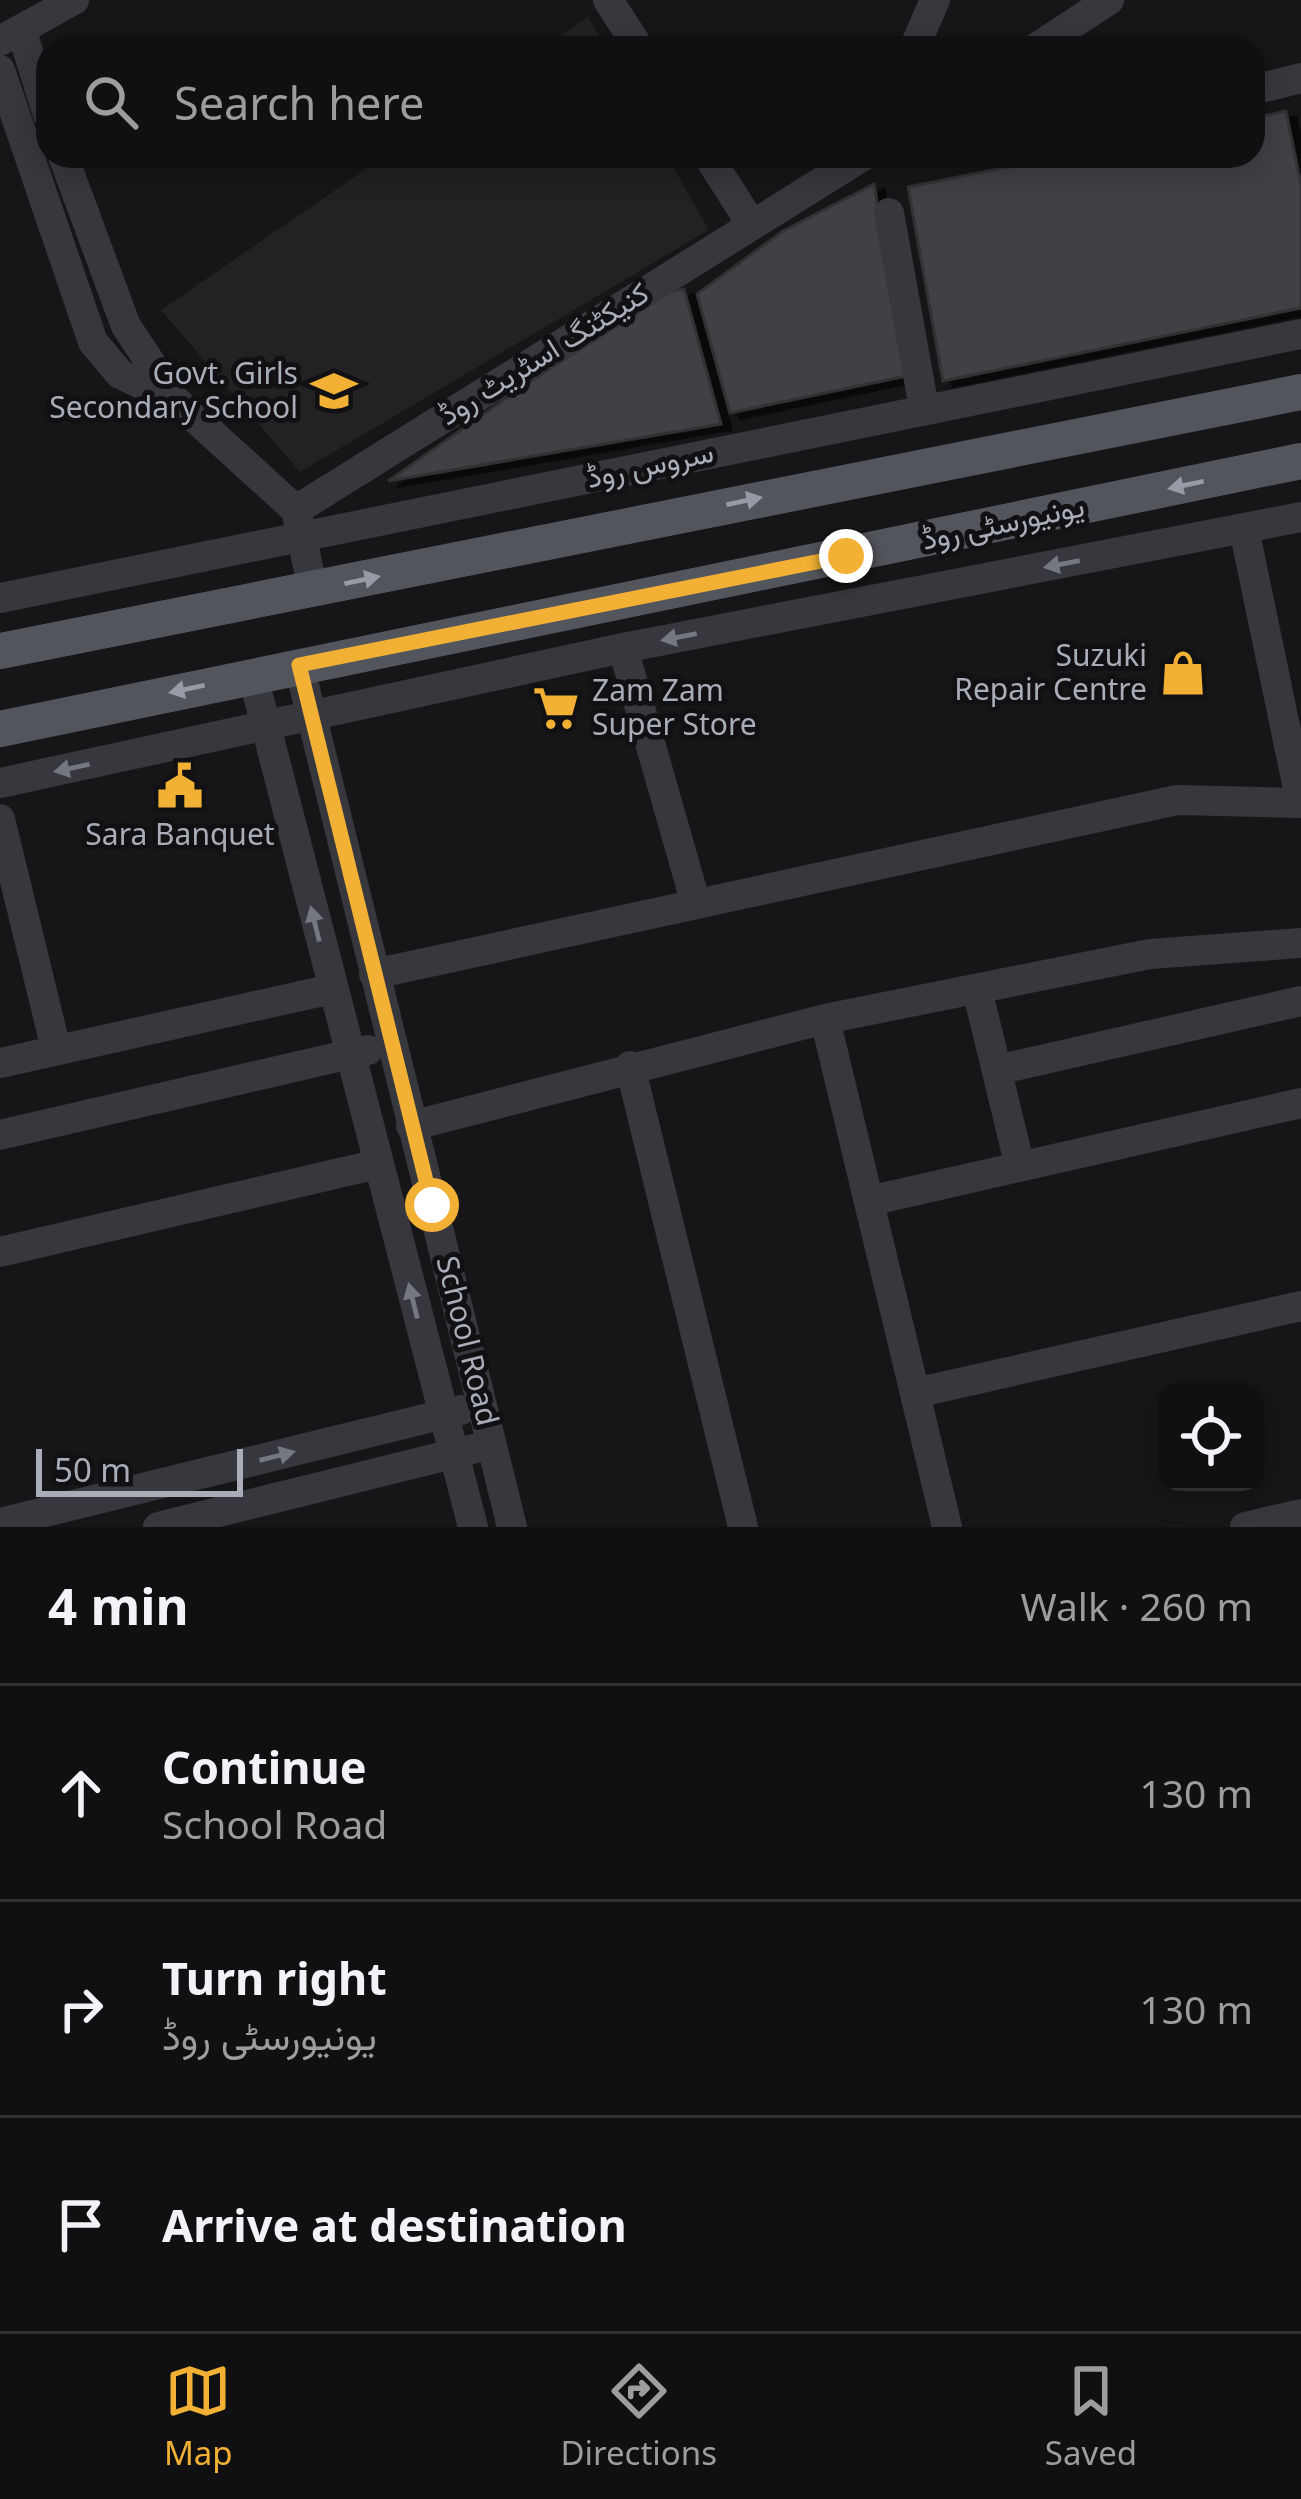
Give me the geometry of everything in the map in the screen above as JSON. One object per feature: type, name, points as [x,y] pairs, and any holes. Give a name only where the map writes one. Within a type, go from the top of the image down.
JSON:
[{"type":"main road","points":[[0,652],[1301,392]]},
{"type":"main road","name":"یونیورسٹی روڈ","points":[[0,729],[1301,461]]},
{"type":"street","points":[[36,89],[11,35],[74,0]]},
{"type":"street","points":[[608,0],[631,36]]},
{"type":"street","points":[[919,36],[935,0]]},
{"type":"street","points":[[1061,36],[1108,0]]},
{"type":"street","points":[[0,70],[93,342],[120,374],[175,400]]},
{"type":"street","points":[[1265,87],[1301,79]]},
{"type":"street","points":[[71,168],[126,326],[175,400],[298,524],[313,590]]},
{"type":"street","points":[[716,168],[752,225]]},
{"type":"street","name":"کنیکٹنگ اسٹریٹ روڈ","points":[[298,524],[844,168]]},
{"type":"street","points":[[890,213],[924,408]]},
{"type":"street","name":"سروس روڈ","points":[[0,598],[298,524],[1301,334]]},
{"type":"street","points":[[0,783],[623,648],[1301,518]]},
{"type":"street","points":[[374,974],[1177,800],[1301,803],[1244,529]]},
{"type":"street","points":[[623,648],[696,904]]},
{"type":"street","name":"School Road","points":[[299,665],[512,1527]]},
{"type":"street","name":"School Road","points":[[253,676],[473,1527]]},
{"type":"street","points":[[0,820],[56,1049]]},
{"type":"street","points":[[411,1126],[825,1019],[1150,954],[1301,943]]},
{"type":"street","points":[[977,988],[1020,1167]]},
{"type":"street","points":[[0,1063],[332,989]]},
{"type":"street","points":[[997,1070],[1301,1001]]},
{"type":"street","points":[[825,1019],[946,1527]]},
{"type":"street","points":[[0,1135],[392,1046]]},
{"type":"street","points":[[630,1066],[743,1527]]},
{"type":"street","points":[[869,1201],[1301,1103]]},
{"type":"street","points":[[0,1252],[378,1164]]},
{"type":"street","points":[[914,1393],[1301,1306]]},
{"type":"street","points":[[0,1523],[484,1405]]},
{"type":"street","points":[[158,1527],[493,1444]]},
{"type":"street","points":[[1245,1527],[1301,1514]]},
{"type":"shaded area","points":[[588,17],[599,36],[560,36]]},
{"type":"shaded area","name":"Govt. Girls Secondary School","points":[[368,168],[674,168],[709,230],[300,472],[161,310]]},
{"type":"building","points":[[1286,111],[1301,185],[1301,308],[943,381],[908,187],[1003,168],[1265,168],[1265,115]]},
{"type":"building","points":[[874,184],[906,376],[730,413],[697,294],[783,231]]},
{"type":"building","points":[[684,289],[721,424],[388,481],[534,379],[669,292]]},
{"type":"place","name":"Govt. Girls Secondary School","points":[[334,391]]},
{"type":"place","name":"Suzuki Repair Centre","points":[[1183,673]]},
{"type":"place","name":"Zam Zam Super Store","points":[[556,708]]},
{"type":"place","name":"Sara Banquet","points":[[180,786]]},
{"type":"route","points":[[432,1205],[299,665],[631,595],[846,556]]}]
